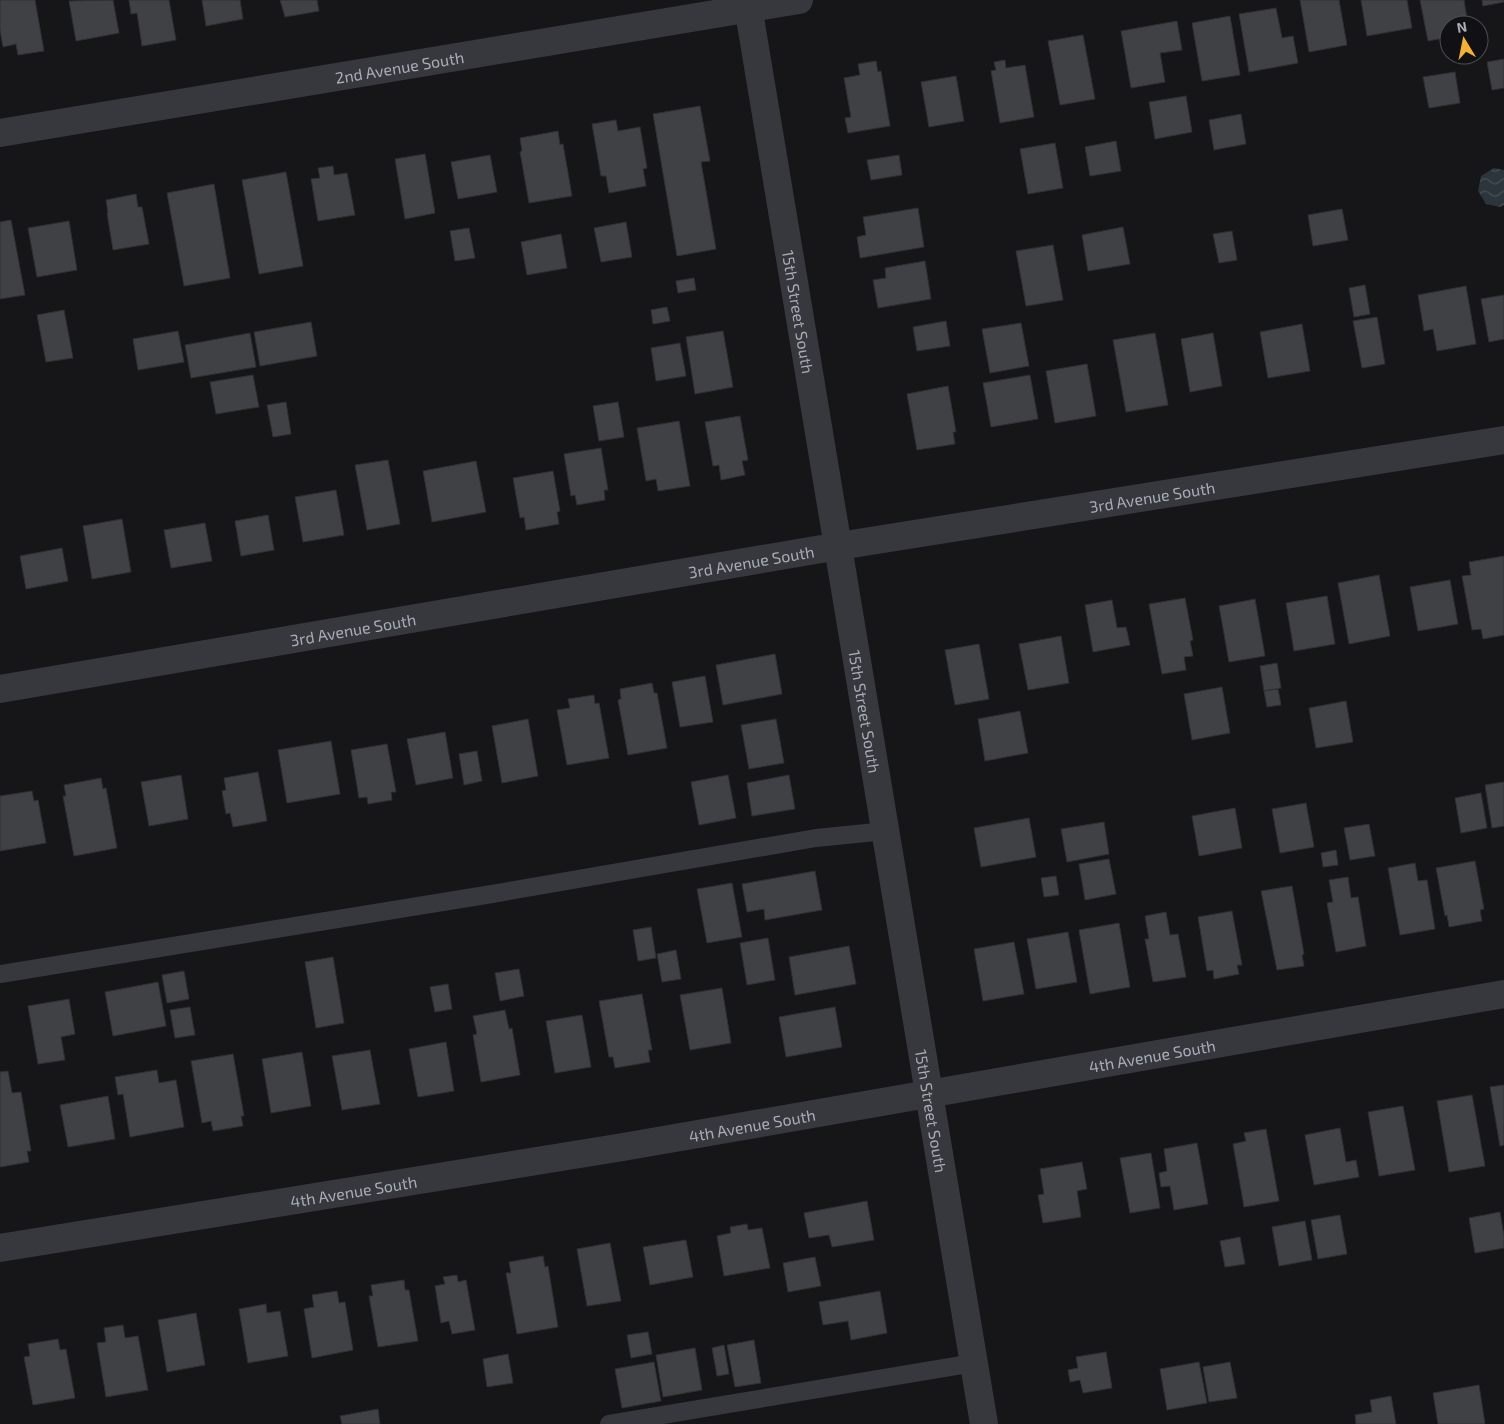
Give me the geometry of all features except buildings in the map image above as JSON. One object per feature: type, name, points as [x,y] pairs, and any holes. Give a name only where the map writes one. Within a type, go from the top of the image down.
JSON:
[{"type":"street","name":"2nd Avenue South","points":[[0,133],[748,4],[799,0]]},
{"type":"street","name":"15th Street South","points":[[748,4],[984,1424]]},
{"type":"street","name":"3rd Avenue South","points":[[0,689],[839,546],[1504,440]]},
{"type":"street","name":"4th Avenue South","points":[[0,1248],[623,1147],[1504,994]]},
{"type":"lane","points":[[0,974],[502,893],[816,838],[886,830]]},
{"type":"lane","points":[[609,1424],[974,1363]]},
{"type":"water","points":[[1494,168],[1504,170],[1504,205],[1500,207],[1486,204],[1478,191],[1481,176]]}]
